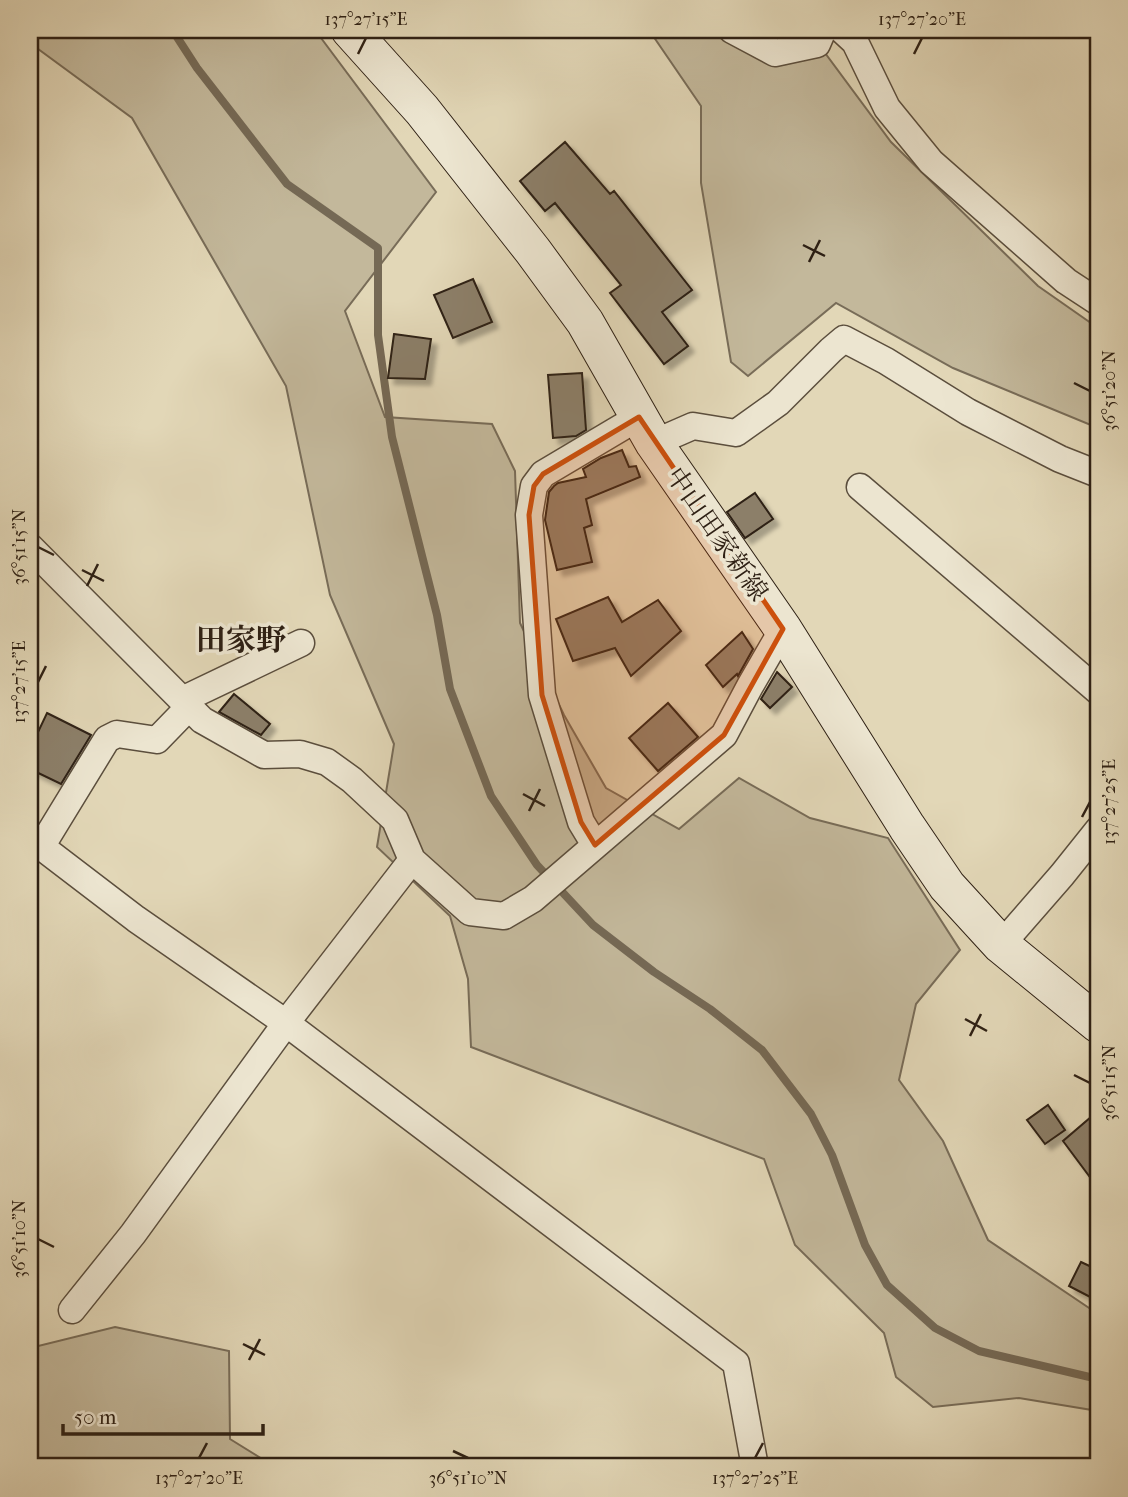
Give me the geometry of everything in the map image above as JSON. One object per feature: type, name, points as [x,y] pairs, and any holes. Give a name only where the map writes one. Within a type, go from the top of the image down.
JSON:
[{"type":"main road","name":"中山田家新線","points":[[350,30],[422,110],[533,251],[584,322],[647,430],[783,629],[947,886],[1001,945],[1098,1024]]},
{"type":"street","points":[[732,30],[775,53],[817,44],[822,30]]},
{"type":"street","points":[[842,30],[855,42],[887,108],[931,162],[1066,281],[1098,302]]},
{"type":"street","points":[[595,845],[581,822],[542,695],[528,515],[534,486],[543,474],[647,430],[693,426],[736,433],[778,403],[844,339],[886,361],[968,412],[1098,474]]},
{"type":"street","points":[[860,486],[1098,691]]},
{"type":"street","points":[[30,547],[202,720],[264,755],[300,754],[327,762],[352,779],[395,820],[412,860],[470,912],[504,916],[533,899],[583,858],[724,735],[783,629]]},
{"type":"street","points":[[301,643],[185,704],[157,740],[117,734],[107,739],[36,842],[136,919],[286,1023],[736,1363],[755,1467]]},
{"type":"street","points":[[1001,945],[1098,830]]},
{"type":"street","points":[[72,1310],[133,1234],[286,1023],[412,860]]},
{"type":"highlighted area","points":[[639,417],[783,629],[724,735],[595,845],[581,822],[542,695],[529,515],[534,486],[543,474]]},
{"type":"shaded area","points":[[30,30],[315,30],[436,192],[345,311],[385,417],[492,424],[515,471],[520,623],[564,715],[606,788],[679,829],[739,778],[810,818],[888,838],[960,950],[916,1004],[899,1080],[943,1141],[988,1240],[1098,1314],[1098,1411],[1019,1398],[933,1407],[896,1377],[884,1333],[795,1245],[764,1159],[471,1047],[468,979],[450,916],[377,847],[394,744],[330,595],[286,386],[132,118],[30,43]]},
{"type":"shaded area","points":[[649,30],[808,30],[891,142],[1038,286],[1098,328],[1098,428],[953,368],[836,303],[748,376],[731,362],[701,183],[701,106]]},
{"type":"shaded area","points":[[115,1327],[229,1351],[230,1439],[275,1467],[30,1467],[30,1348]]},
{"type":"building","points":[[565,142],[610,194],[614,191],[692,290],[662,312],[688,346],[664,364],[610,293],[621,285],[555,203],[545,211],[520,181]]},
{"type":"building","points":[[473,279],[492,322],[453,338],[434,295]]},
{"type":"building","points":[[394,334],[431,339],[425,379],[388,378]]},
{"type":"building","points":[[582,373],[586,430],[576,436],[553,438],[548,375]]},
{"type":"building","points":[[622,450],[629,467],[636,466],[640,477],[586,499],[592,525],[584,528],[592,562],[557,570],[545,520],[549,492],[558,483],[586,477],[583,469]]},
{"type":"building","points":[[755,493],[773,519],[745,538],[727,512]]},
{"type":"building","points":[[608,597],[622,622],[658,600],[681,631],[631,676],[615,648],[573,661],[556,619]]},
{"type":"building","points":[[742,632],[753,649],[738,676],[737,674],[723,687],[706,665]]},
{"type":"building","points":[[777,672],[792,687],[770,708],[761,699]]},
{"type":"building","points":[[234,694],[270,724],[261,735],[219,712]]},
{"type":"building","points":[[668,703],[698,737],[658,771],[629,738]]},
{"type":"building","points":[[47,713],[91,735],[61,784],[30,769],[30,749]]},
{"type":"building","points":[[1048,1105],[1065,1130],[1045,1144],[1027,1120]]},
{"type":"building","points":[[1098,1111],[1098,1188],[1063,1141]]},
{"type":"building","points":[[1081,1262],[1098,1270],[1098,1301],[1069,1286]]},
{"type":"waterway","points":[[175,30],[197,68],[287,184],[378,248],[378,335],[392,437],[437,615],[450,689],[491,796],[537,865],[593,925],[762,1050],[811,1114],[832,1155],[865,1245],[887,1285],[935,1328],[979,1351],[1098,1379]]},
{"type":"district","name":"田家野","points":[[241,640]]}]
